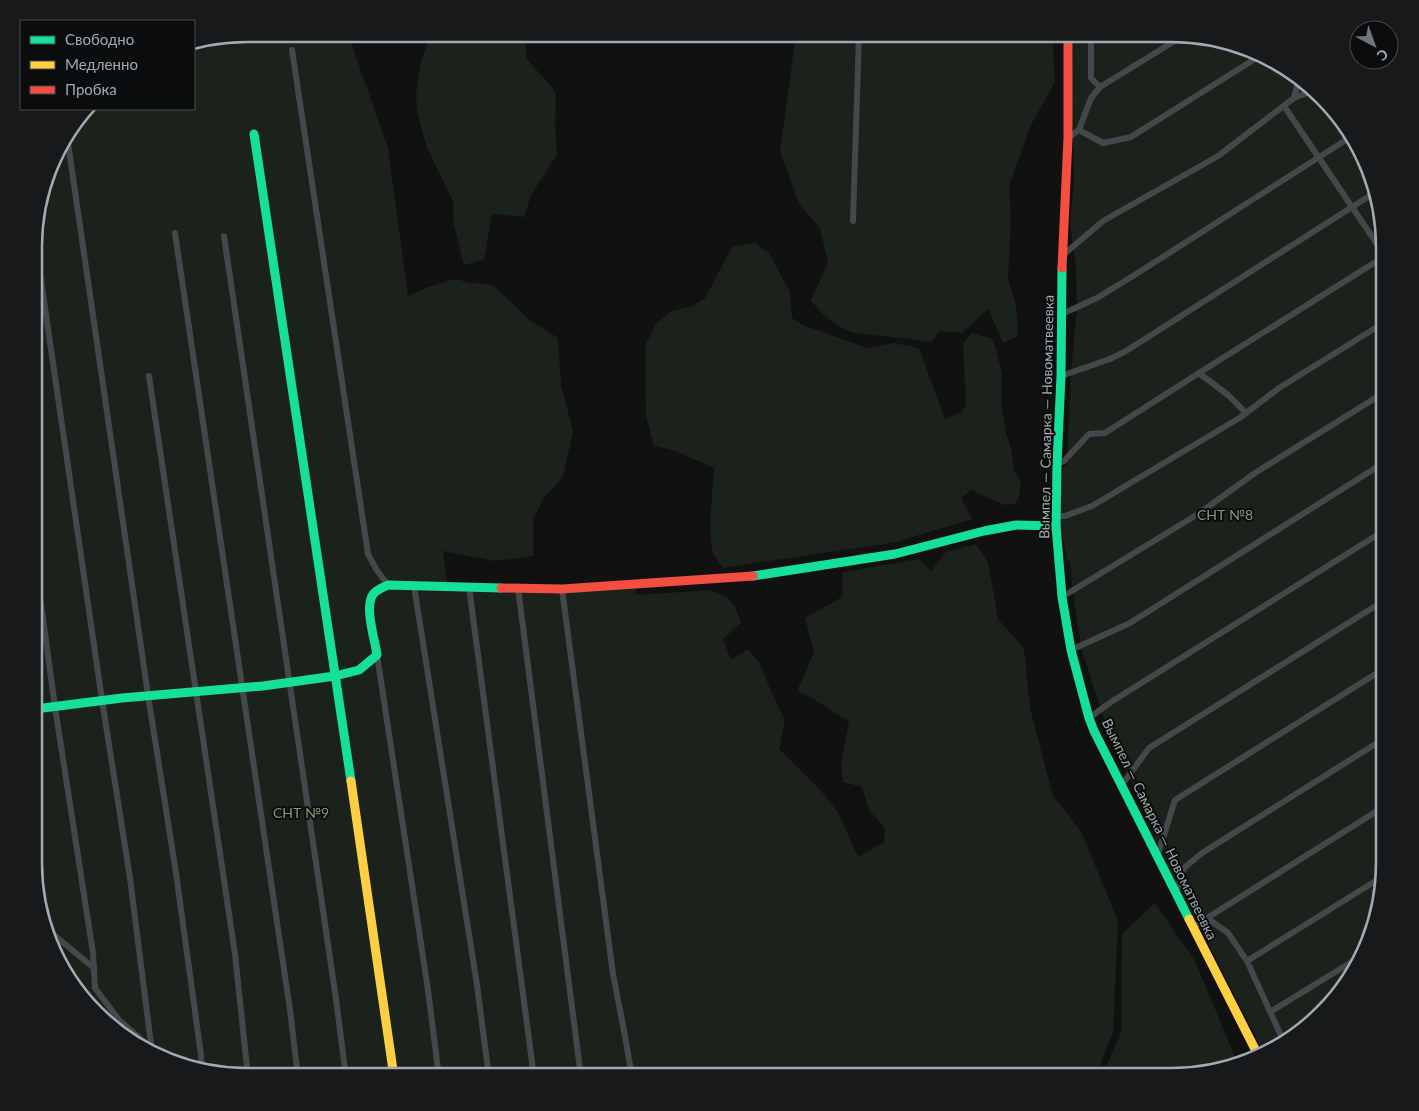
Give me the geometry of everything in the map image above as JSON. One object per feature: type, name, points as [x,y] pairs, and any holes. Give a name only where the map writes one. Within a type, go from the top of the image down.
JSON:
[{"type":"street","points":[[853,221],[859,42]]},
{"type":"street","name":"Вымпел — Самарка — Новоматвеевка","points":[[1068,42],[1068,138],[1062,256],[1061,376],[1056,526],[1062,597],[1071,650],[1094,731],[1256,1050]]},
{"type":"street","points":[[1091,42],[1092,78],[1100,87]]},
{"type":"street","points":[[1068,138],[1079,130],[1091,98],[1100,87],[1173,42]]},
{"type":"street","points":[[292,50],[368,554],[388,585]]},
{"type":"street","points":[[1079,130],[1103,143],[1131,137],[1253,59]]},
{"type":"street","points":[[1294,98],[1297,86]]},
{"type":"street","points":[[1062,256],[1103,221],[1218,156],[1294,98],[1307,93]]},
{"type":"street","points":[[1284,106],[1376,243]]},
{"type":"street","points":[[254,134],[393,1068]]},
{"type":"street","points":[[1062,314],[1097,298],[1133,276],[1346,140]]},
{"type":"street","points":[[69,148],[148,695],[176,874],[202,1064]]},
{"type":"street","points":[[1061,376],[1110,359],[1126,351],[1370,195]]},
{"type":"street","points":[[175,233],[290,1010],[297,1068]]},
{"type":"street","points":[[224,236],[345,1068]]},
{"type":"street","points":[[1057,464],[1064,461],[1089,434],[1105,433],[1376,262]]},
{"type":"street","points":[[42,287],[130,878],[151,1044]]},
{"type":"street","points":[[1057,516],[1065,516],[1092,506],[1246,413],[1279,388],[1376,328]]},
{"type":"street","points":[[1199,372],[1228,395],[1246,413]]},
{"type":"street","points":[[149,376],[235,954],[247,1068]]},
{"type":"street","points":[[1062,597],[1198,514],[1255,473],[1376,398]]},
{"type":"street","points":[[1071,650],[1130,623],[1376,468]]},
{"type":"street","points":[[439,1068],[370,608],[376,591],[388,585],[562,589],[750,577],[894,554],[984,531],[1016,525],[1056,526]]},
{"type":"street","points":[[1089,718],[1119,696],[1376,536]]},
{"type":"street","points":[[414,586],[477,985],[488,1068]]},
{"type":"street","points":[[469,587],[533,1068]]},
{"type":"street","points":[[518,588],[580,1068]]},
{"type":"street","points":[[562,589],[613,974],[630,1068]]},
{"type":"street","points":[[1121,786],[1149,748],[1376,606]]},
{"type":"street","points":[[42,611],[93,952],[95,988],[119,1020],[135,1035]]},
{"type":"street","points":[[42,708],[148,695],[242,689],[335,676],[359,670],[377,655]]},
{"type":"street","points":[[1157,857],[1175,800],[1376,674]]},
{"type":"street","points":[[1176,894],[1184,868],[1202,853],[1376,744]]},
{"type":"street","points":[[1193,928],[1376,812]]},
{"type":"street","points":[[1247,961],[1376,881]]},
{"type":"street","points":[[1207,918],[1228,933],[1247,961],[1281,1036]]},
{"type":"street","points":[[56,937],[94,968]]},
{"type":"street","points":[[1270,1012],[1351,963]]},
{"type":"green space","name":"СНТ №9","points":[[248,42],[351,42],[388,148],[408,296],[428,287],[454,279],[493,285],[531,321],[558,338],[561,385],[573,431],[563,477],[544,498],[533,519],[533,556],[495,561],[443,551],[448,590],[635,589],[636,595],[711,590],[725,596],[735,606],[741,623],[723,639],[731,660],[748,649],[759,662],[785,720],[779,749],[821,791],[838,812],[858,857],[884,842],[885,828],[869,810],[862,787],[843,782],[841,765],[849,722],[812,698],[797,691],[814,652],[805,618],[842,597],[843,572],[919,559],[931,571],[946,552],[976,544],[988,562],[998,619],[1024,648],[1030,708],[1053,796],[1081,831],[1118,921],[1113,1033],[1099,1068],[234,1068],[195,1062],[169,1053],[145,1041],[112,1018],[93,999],[77,977],[58,942],[46,903],[42,863],[42,248],[46,208],[53,182],[70,145],[93,112],[95,110],[195,110],[195,49],[221,44]]},
{"type":"green space","points":[[429,42],[525,42],[527,59],[556,92],[555,125],[557,155],[531,195],[524,217],[492,214],[483,260],[464,265],[453,221],[453,201],[427,148],[417,112],[416,93],[421,60]]},
{"type":"green space","points":[[795,42],[1052,42],[1055,82],[1031,125],[1009,186],[1011,219],[1008,278],[1016,306],[1018,336],[1003,343],[988,309],[962,333],[940,331],[931,342],[851,332],[828,319],[811,300],[828,263],[820,228],[799,204],[780,151]]},
{"type":"green space","name":"СНТ №8","points":[[1073,42],[1171,42],[1211,46],[1237,53],[1285,77],[1307,93],[1326,112],[1349,145],[1361,169],[1373,208],[1376,234],[1375,890],[1366,929],[1342,977],[1326,999],[1307,1018],[1285,1034],[1261,1047],[1202,931],[1179,892],[1106,725],[1081,648],[1070,561],[1067,561],[1059,502],[1061,478],[1064,466],[1067,465],[1071,369],[1077,308],[1076,268],[1070,223],[1074,182]]},
{"type":"green space","points":[[755,243],[769,253],[790,292],[792,318],[802,325],[868,348],[894,343],[919,348],[945,419],[961,412],[966,405],[963,344],[971,333],[993,339],[1002,374],[1001,403],[1006,433],[1011,448],[1014,470],[1021,482],[1019,497],[1015,504],[1005,505],[971,490],[961,498],[972,519],[896,542],[723,568],[712,552],[710,522],[714,468],[673,450],[654,446],[646,416],[645,346],[655,325],[671,311],[691,307],[705,298],[732,247]]},
{"type":"green space","points":[[1155,903],[1195,961],[1236,1058],[1211,1065],[1185,1068],[1106,1068],[1121,1032],[1122,934]]},
{"type":"traffic: fast","points":[[254,134],[351,781]]},
{"type":"traffic: fast","points":[[1062,268],[1061,376],[1056,526],[1062,597],[1071,650],[1094,731],[1189,919]]},
{"type":"traffic: fast","points":[[753,576],[895,554],[984,531],[1016,525],[1056,526]]},
{"type":"traffic: fast","points":[[42,708],[122,698],[263,686],[335,676],[359,670],[377,655],[371,625],[370,602],[372,596],[379,589],[388,585],[501,588]]},
{"type":"traffic: slow","points":[[351,781],[393,1068]]},
{"type":"traffic: slow","points":[[1189,919],[1256,1050]]},
{"type":"traffic: jam","points":[[1062,268],[1068,138],[1068,42]]},
{"type":"traffic: jam","points":[[501,588],[562,589],[753,576]]}]
